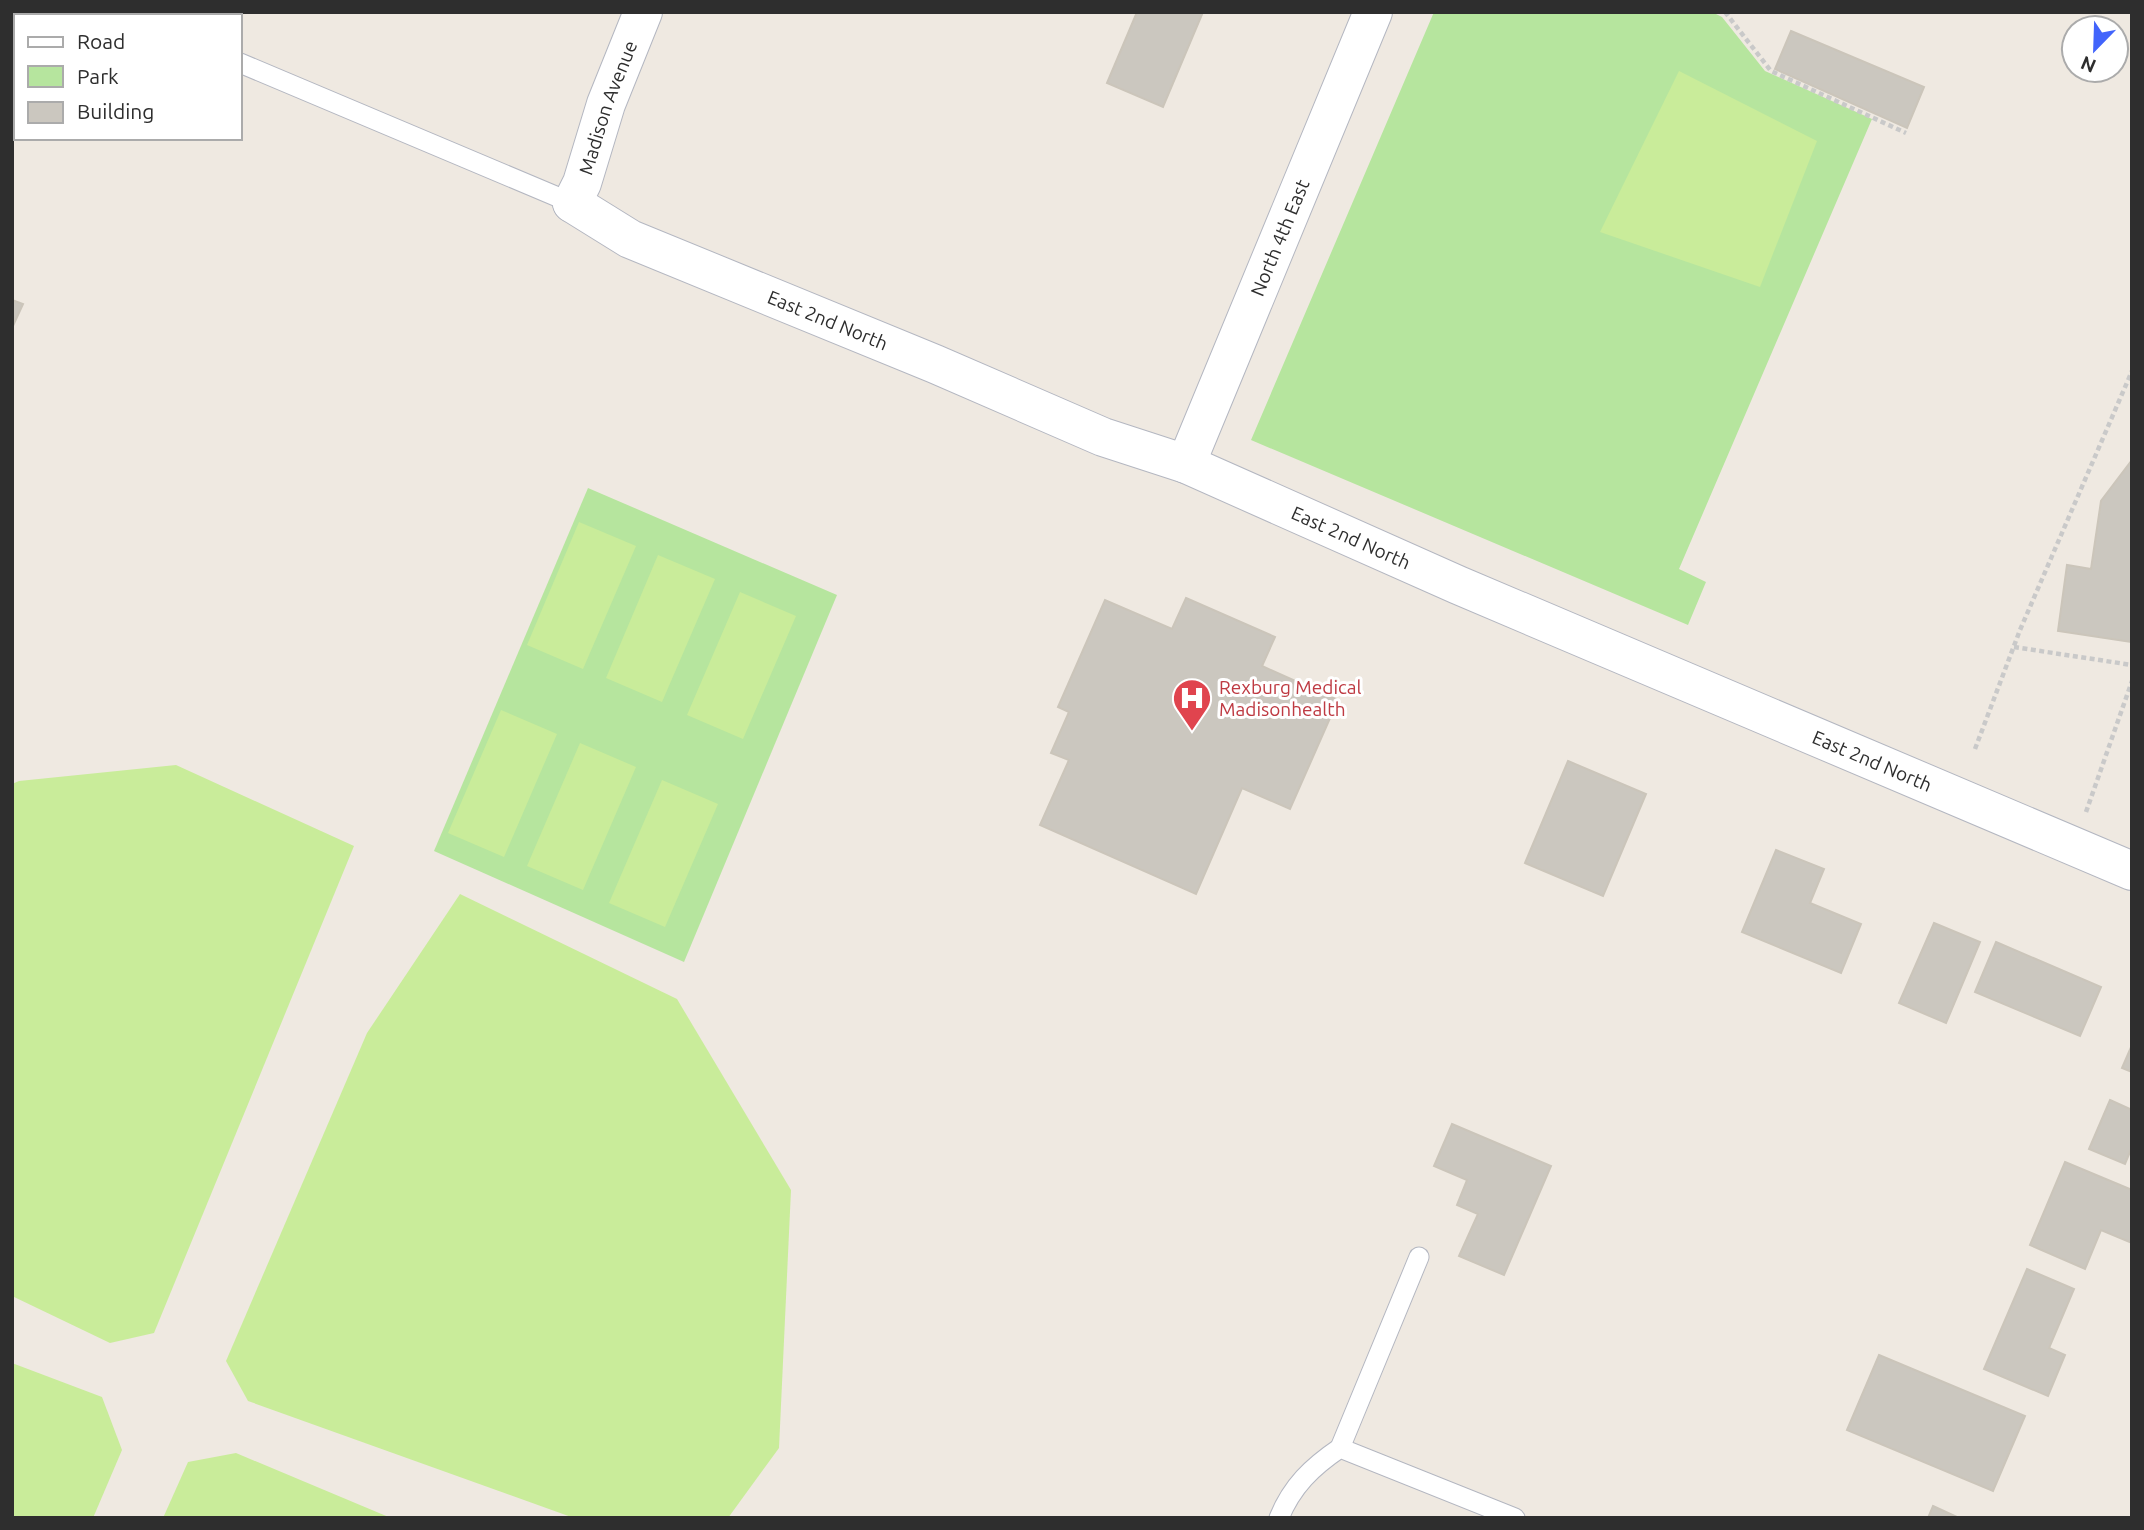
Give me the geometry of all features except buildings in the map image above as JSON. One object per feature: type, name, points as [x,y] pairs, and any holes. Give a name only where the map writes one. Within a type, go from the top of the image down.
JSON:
[{"type":"street","name":"Madison Avenue","points":[[572,203],[582,183],[606,104],[643,12]]},
{"type":"street","name":"North 4th East","points":[[1186,464],[1373,12]]},
{"type":"street","name":"East 2nd North","points":[[572,203],[631,239],[1103,437],[1186,464],[1458,585],[2132,871]]},
{"type":"lane","points":[[242,64],[572,203]]},
{"type":"lane","points":[[1279,1518],[1284,1506],[1311,1468],[1340,1448],[1419,1257]]},
{"type":"lane","points":[[1340,1448],[1515,1518]]},
{"type":"path","points":[[1726,12],[1771,71],[1906,133]]},
{"type":"path","points":[[1975,749],[2014,647],[2132,371]]},
{"type":"path","points":[[2014,647],[2132,665]]},
{"type":"path","points":[[2084,816],[2132,681]]},
{"type":"green space","points":[[1434,12],[1712,12],[1722,17],[1765,71],[1872,119],[1679,569],[1706,582],[1688,625],[1251,440]]},
{"type":"green space","points":[[1679,71],[1817,141],[1760,287],[1600,232]]},
{"type":"green space","points":[[588,488],[837,595],[684,962],[434,851]]},
{"type":"green space","points":[[579,522],[636,546],[583,669],[527,645]]},
{"type":"green space","points":[[658,555],[715,579],[662,702],[606,678]]},
{"type":"green space","points":[[740,592],[796,616],[743,739],[687,715]]},
{"type":"green space","points":[[501,710],[557,734],[504,857],[448,833]]},
{"type":"green space","points":[[580,743],[636,767],[583,890],[527,866]]},
{"type":"green space","points":[[176,765],[354,846],[154,1333],[110,1343],[12,1296],[12,784],[19,781]]},
{"type":"green space","points":[[662,780],[718,804],[665,927],[609,903]]},
{"type":"green space","points":[[460,894],[677,999],[791,1190],[779,1448],[728,1518],[574,1518],[248,1401],[226,1361],[367,1033]]},
{"type":"green space","points":[[12,1363],[102,1397],[122,1450],[93,1518],[12,1518]]},
{"type":"green space","points":[[236,1453],[391,1518],[163,1518],[188,1462]]},
{"type":"place","name":"Rexburg Medical Madisonhealth","points":[[1192,732]]}]
